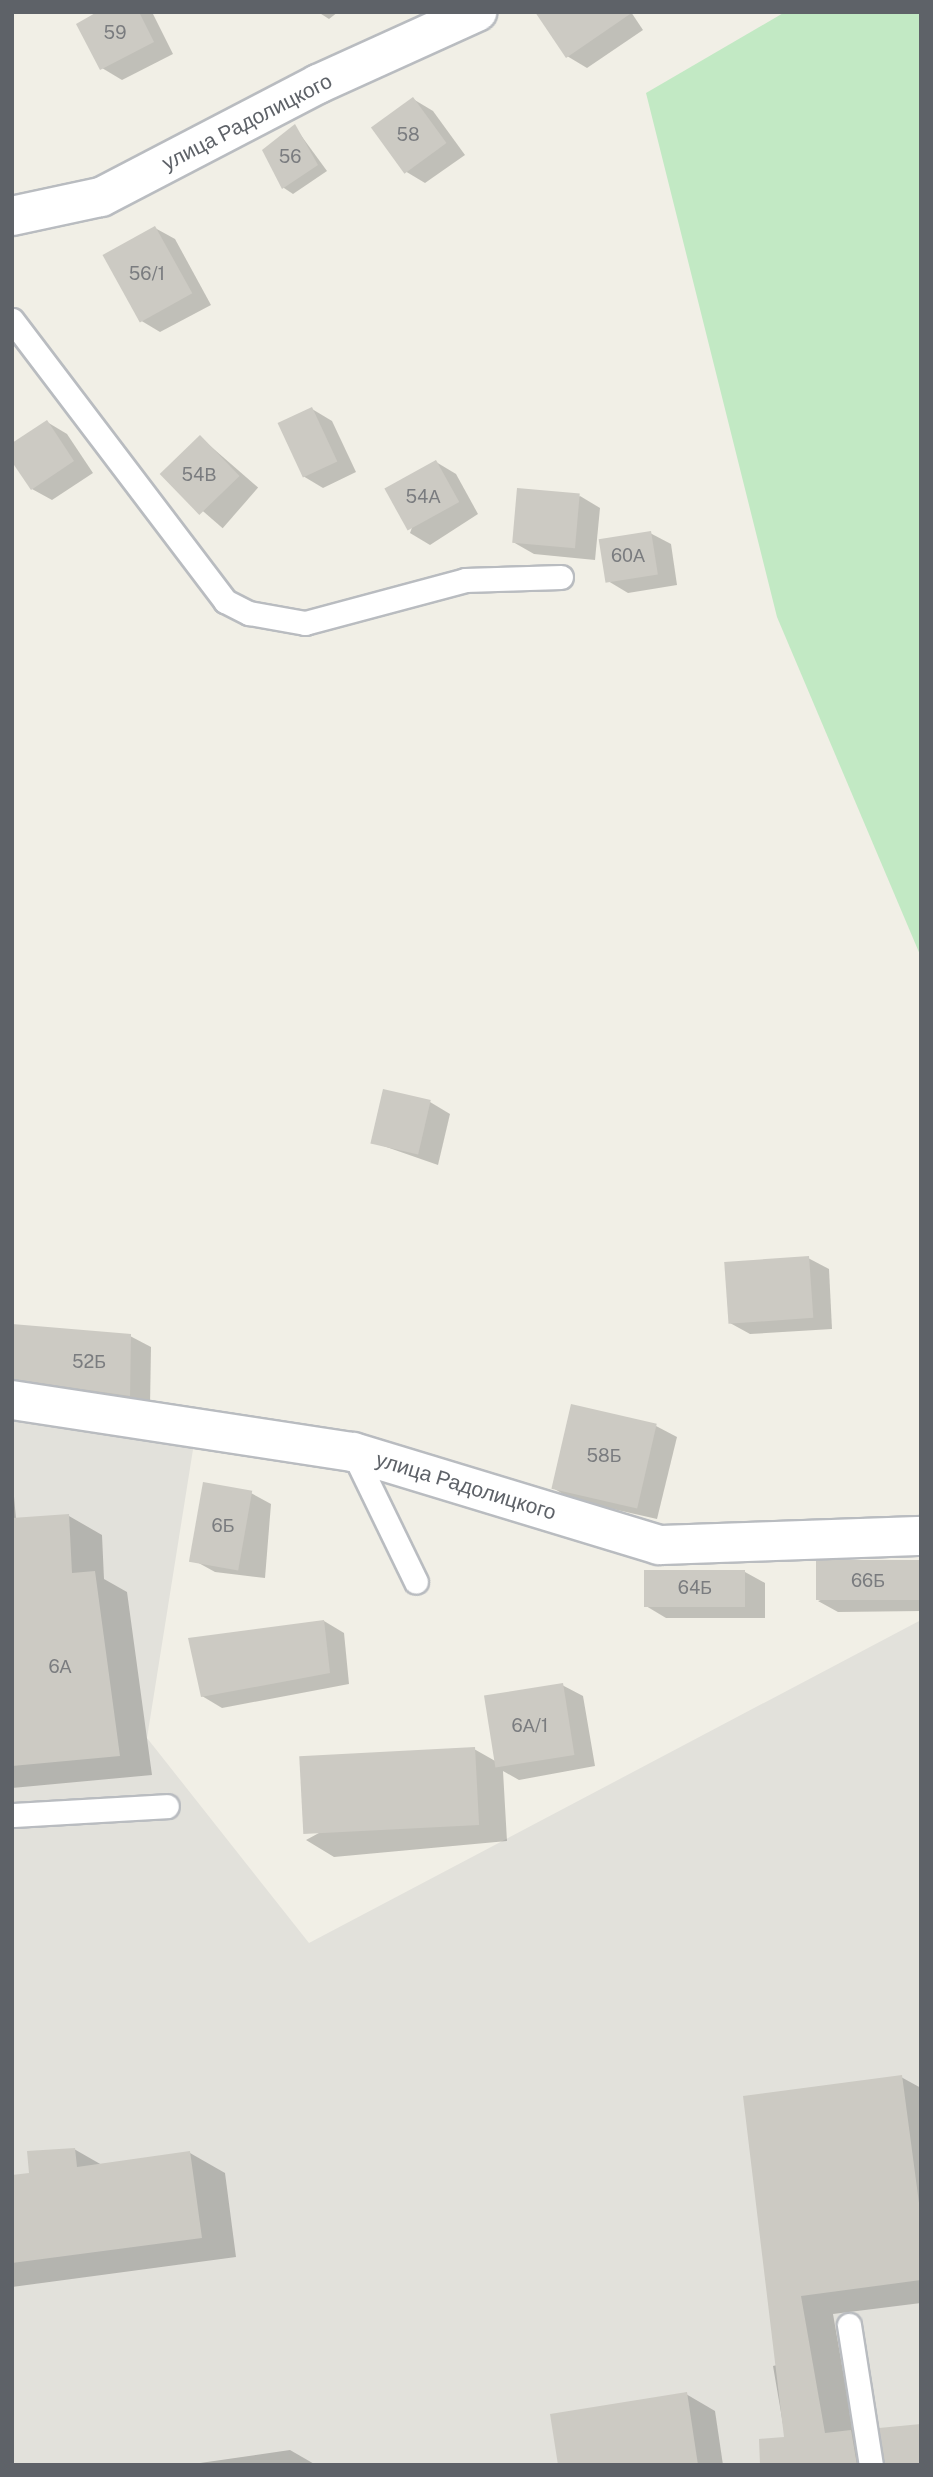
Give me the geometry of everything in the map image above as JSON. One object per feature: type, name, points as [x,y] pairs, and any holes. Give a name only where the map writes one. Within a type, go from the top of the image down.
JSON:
[{"type":"street","name":"улица Радолицкого","points":[[12,216],[101,197],[318,85],[477,12]]},
{"type":"street","name":"улица Радолицкого","points":[[12,1400],[353,1452],[659,1545],[920,1536]]},
{"type":"lane","points":[[12,320],[225,601],[248,613],[305,623],[465,580],[561,577]]},
{"type":"lane","points":[[353,1452],[416,1582]]},
{"type":"lane","points":[[12,1815],[167,1806]]},
{"type":"lane","points":[[849,2325],[871,2465]]},
{"type":"shaded area","points":[[12,1410],[195,1437],[147,1738],[309,1943],[921,1620],[921,2465],[12,2465]]},
{"type":"green space","points":[[785,12],[921,12],[921,957],[777,617],[646,93]]},
{"type":"building","points":[[97,12],[139,12],[154,42],[100,70],[76,24]]},
{"type":"building","points":[[535,12],[633,12],[566,58]]},
{"type":"building","points":[[413,97],[447,143],[404,174],[371,128]]},
{"type":"building","points":[[295,124],[318,165],[282,189],[262,150]]},
{"type":"building","points":[[155,226],[192,293],[140,322],[103,255]]},
{"type":"building","points":[[312,407],[337,461],[303,477],[278,423]]},
{"type":"building","points":[[47,420],[74,461],[31,490],[12,462],[12,443]]},
{"type":"building","points":[[200,435],[240,476],[199,515],[160,474]]},
{"type":"building","points":[[436,460],[459,502],[408,531],[384,489]]},
{"type":"building","points":[[517,488],[580,493],[575,548],[512,543]]},
{"type":"building","points":[[651,531],[658,574],[606,583],[599,539]]},
{"type":"building","points":[[383,1089],[431,1100],[418,1155],[370,1144]]},
{"type":"building","points":[[809,1256],[813,1318],[729,1324],[724,1262]]},
{"type":"building","points":[[12,1324],[131,1334],[130,1396],[12,1379]]},
{"type":"building","points":[[571,1404],[657,1424],[637,1509],[551,1489]]},
{"type":"building","points":[[203,1482],[252,1491],[238,1570],[189,1562]]},
{"type":"building","points":[[69,1514],[72,1573],[95,1571],[120,1756],[12,1766],[12,1518]]},
{"type":"building","points":[[816,1560],[921,1560],[921,1600],[816,1600]]},
{"type":"building","points":[[644,1570],[745,1570],[745,1607],[644,1607]]},
{"type":"building","points":[[324,1620],[330,1673],[201,1697],[188,1638]]},
{"type":"building","points":[[563,1683],[574,1755],[495,1768],[484,1696]]},
{"type":"building","points":[[475,1747],[479,1825],[303,1834],[299,1756]]},
{"type":"building","points":[[902,2075],[921,2218],[921,2280],[801,2296],[825,2433],[851,2430],[857,2465],[760,2465],[759,2439],[784,2437],[743,2096]]},
{"type":"building","points":[[75,2148],[77,2167],[190,2151],[202,2238],[12,2263],[12,2175],[29,2173],[27,2151]]},
{"type":"building","points":[[687,2392],[698,2465],[558,2465],[550,2414]]},
{"type":"building","points":[[921,2424],[921,2465],[885,2465],[879,2428]]}]
